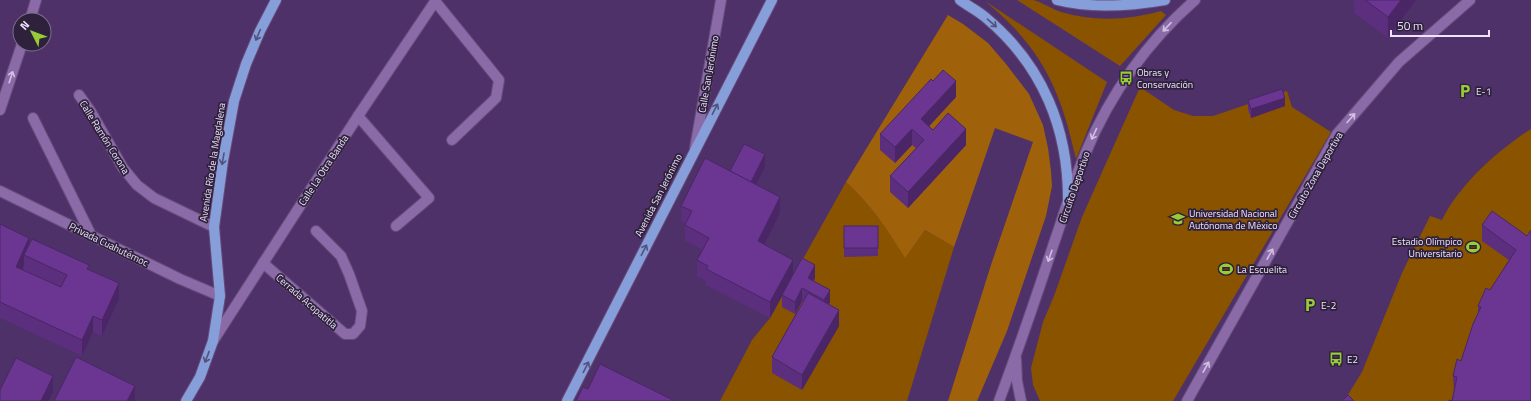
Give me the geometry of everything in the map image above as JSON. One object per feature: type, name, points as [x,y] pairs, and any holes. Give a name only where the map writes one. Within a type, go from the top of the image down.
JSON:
[{"type":"main road","name":"Avenida Río de la Magdalena","points":[[186,401],[200,377],[213,341],[220,296],[214,227],[223,161],[234,101],[246,64],[260,31],[276,0]]},
{"type":"main road","name":"Avenida San Jerónimo","points":[[567,401],[772,0]]},
{"type":"main road","points":[[960,0],[984,16],[1013,44],[1029,65],[1046,94],[1064,147],[1067,166],[1068,203]]},
{"type":"main road","points":[[1057,0],[1084,4],[1116,5],[1164,0]]},
{"type":"street","points":[[32,12],[36,0]]},
{"type":"street","points":[[435,0],[499,80],[496,98],[452,140]]},
{"type":"street","name":"Calle La Otra Banda","points":[[213,341],[358,116],[435,0]]},
{"type":"street","name":"Calle San Jerónimo","points":[[695,149],[721,0]]},
{"type":"street","name":"Circuito Deportivo","points":[[999,401],[1086,151],[1111,102],[1126,78],[1156,39],[1195,0]]},
{"type":"street","name":"Circuito Zona Deportiva","points":[[1187,401],[1337,134],[1399,62],[1470,0]]},
{"type":"street","points":[[0,110],[19,52]]},
{"type":"street","name":"Calle Ramón Corona","points":[[79,95],[91,112],[123,168],[137,185],[154,198],[214,227]]},
{"type":"street","points":[[358,116],[429,198],[396,226]]},
{"type":"street","points":[[33,118],[91,236]]},
{"type":"street","name":"Privada Cuahutémoc","points":[[0,191],[180,279],[220,296]]},
{"type":"street","name":"Cerrada Acopatitla","points":[[263,263],[345,334],[353,334],[360,326],[362,311],[350,274],[341,256],[316,231]]},
{"type":"street","points":[[1016,355],[1017,381],[1020,401]]},
{"type":"shaded area","points":[[1017,0],[1033,0],[1061,12],[1086,17],[1111,19],[1124,18],[1161,11],[1166,15],[1120,66]]},
{"type":"shaded area","points":[[985,1],[1107,82],[1076,159],[1063,111],[1046,71],[1035,53],[1021,36],[1005,18]]},
{"type":"shaded area","points":[[948,15],[963,24],[988,43],[1029,94],[1043,125],[1051,171],[1052,186],[1046,216],[1007,331],[977,401],[948,401],[991,265],[1033,142],[995,128],[954,247],[925,230],[905,258],[878,218],[855,190],[846,182]]},
{"type":"shaded area","points":[[1140,87],[1174,110],[1193,116],[1213,116],[1287,91],[1292,107],[1331,132],[1173,401],[1040,401],[1033,385],[1031,368],[1043,322],[1054,296],[1082,217]]},
{"type":"shaded area","name":"Estadio Olímpico Universitario","points":[[1531,129],[1531,401],[1350,401],[1346,398],[1362,372],[1402,273],[1430,216],[1442,220],[1458,194],[1480,169],[1506,147]]},
{"type":"shaded area","points":[[846,182],[863,199],[878,218],[905,257],[925,230],[954,247],[907,401],[720,401],[752,340],[770,318]],"holes":[[[808,290],[824,313],[802,301]]]},
{"type":"building","points":[[1365,0],[1401,0],[1388,17]]},
{"type":"building","points":[[943,70],[956,81],[921,119],[933,130],[948,113],[966,129],[908,192],[890,176],[924,140],[912,129],[895,147],[880,134],[931,79],[933,81]]},
{"type":"building","points":[[1282,89],[1285,98],[1251,109],[1248,100]]},
{"type":"building","points":[[744,144],[765,154],[751,182],[730,171]]},
{"type":"building","points":[[705,158],[780,197],[758,241],[793,260],[770,302],[706,269],[708,266],[697,260],[709,238],[685,225],[692,211],[681,206]]},
{"type":"building","points":[[1492,211],[1527,236],[1531,230],[1531,401],[1452,401],[1457,377],[1453,376],[1457,359],[1461,361],[1473,324],[1481,307],[1478,306],[1486,288],[1490,290],[1516,250],[1482,225]]},
{"type":"building","points":[[0,224],[29,238],[16,267],[61,287],[67,275],[24,255],[32,239],[89,265],[87,269],[119,283],[102,320],[93,316],[82,340],[0,302]]},
{"type":"building","points":[[844,226],[878,226],[878,248],[844,248]]},
{"type":"building","points":[[802,258],[815,265],[808,278],[830,290],[824,300],[802,288],[795,302],[782,295]]},
{"type":"building","points":[[808,293],[839,310],[802,375],[772,357]]},
{"type":"building","points":[[76,357],[135,386],[127,401],[54,401]]},
{"type":"building","points":[[16,358],[53,376],[41,401],[0,401],[0,390]]},
{"type":"building","points":[[600,364],[675,401],[576,401],[583,387],[588,389]]},
{"type":"building","points":[[1348,395],[1354,401],[1342,401]]},
{"type":"place","name":"Obras y Conservación","points":[[1126,78]]},
{"type":"place","name":"E-1","points":[[1465,91]]},
{"type":"place","name":"Universidad Nacional Autónoma de México","points":[[1178,219]]},
{"type":"place","name":"Estadio Olímpico Universitario","points":[[1473,247]]},
{"type":"place","name":"La Escuelita","points":[[1226,269]]},
{"type":"place","name":"E-2","points":[[1310,305]]},
{"type":"place","name":"E2","points":[[1336,359]]}]
